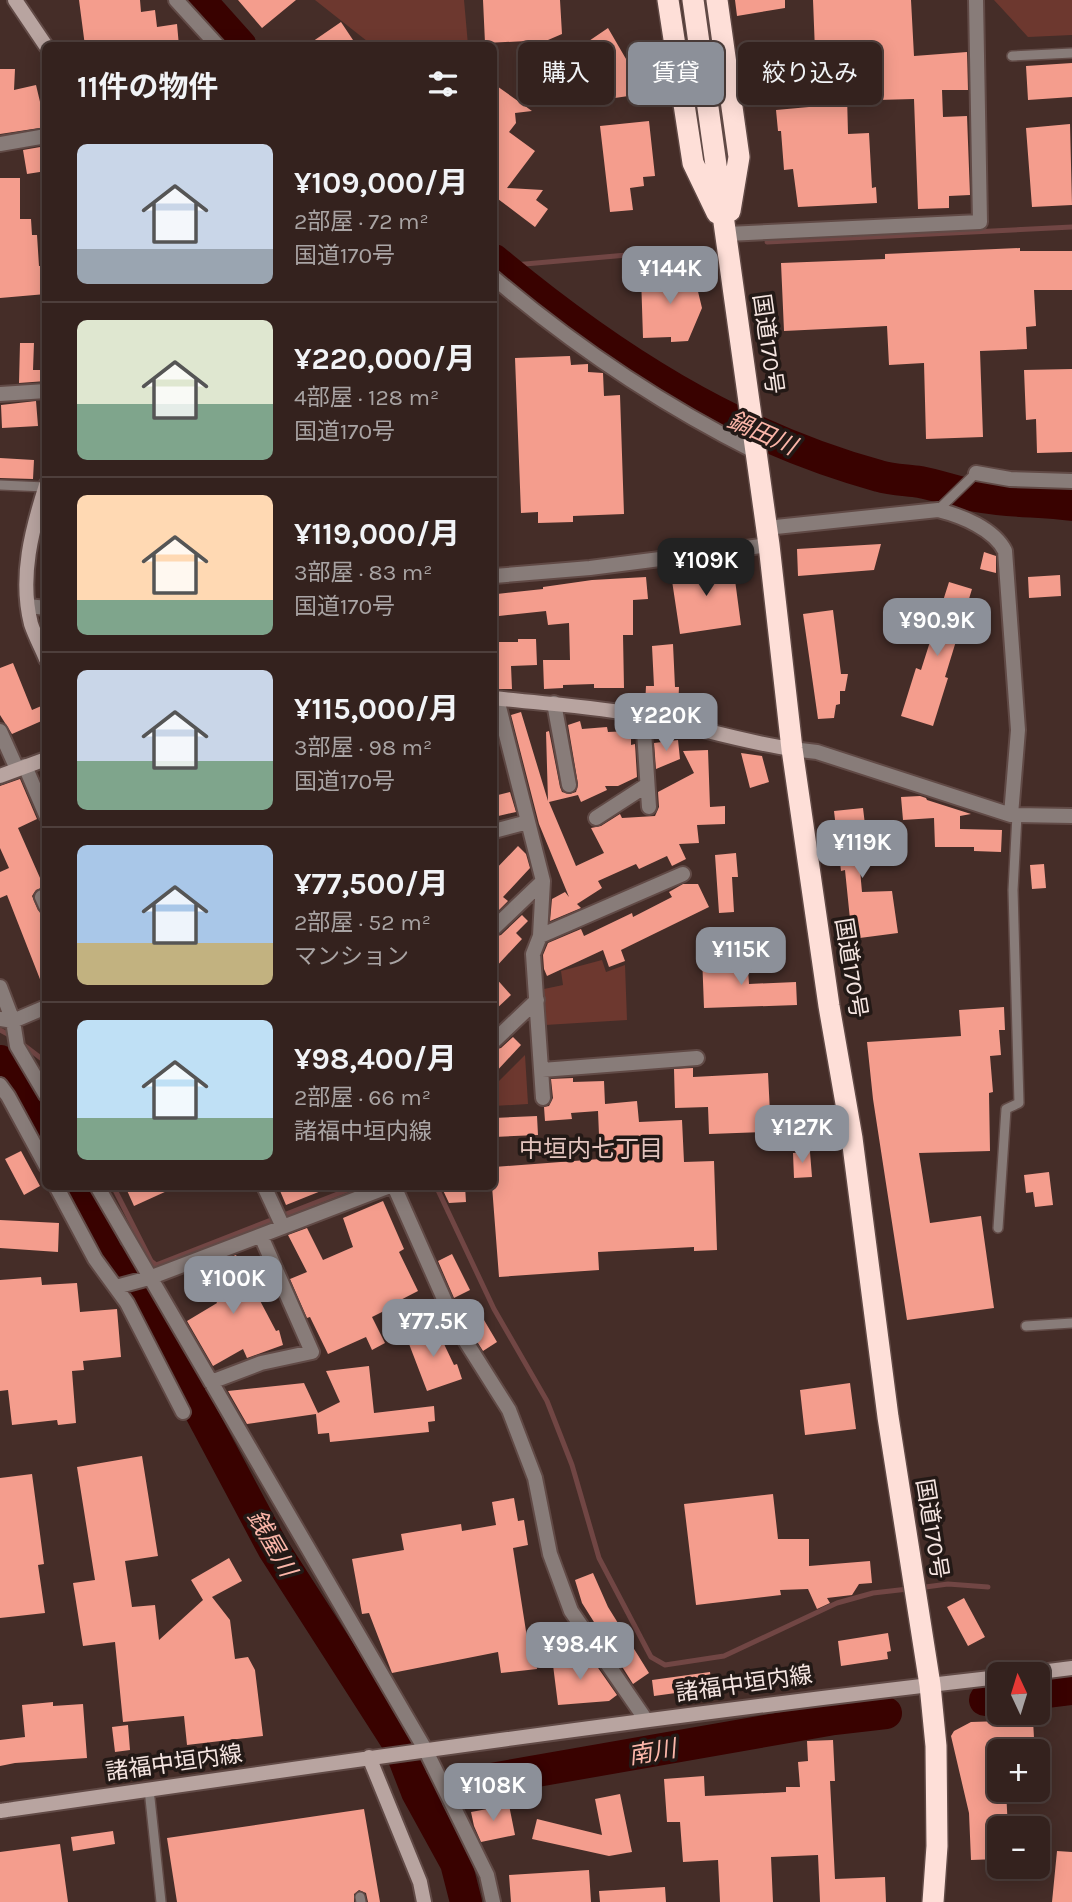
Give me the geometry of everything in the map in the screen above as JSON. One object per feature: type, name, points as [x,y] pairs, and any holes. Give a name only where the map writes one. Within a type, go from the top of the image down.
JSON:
[{"type":"highway","points":[[668,0],[693,163],[727,234]]},
{"type":"highway","name":"国道170号","points":[[693,0],[751,414],[792,749],[852,1138],[888,1417],[930,1685],[936,1746],[937,1846],[933,1902]]},
{"type":"highway","points":[[717,0],[739,157],[727,234]]},
{"type":"street","points":[[15,0],[43,42]]},
{"type":"street","points":[[176,0],[214,42]]},
{"type":"street","points":[[727,234],[980,222],[976,0]]},
{"type":"street","points":[[0,144],[42,137]]},
{"type":"street","points":[[497,280],[557,329],[633,380],[704,425],[755,446]]},
{"type":"street","points":[[0,394],[42,391]]},
{"type":"street","points":[[973,476],[1072,481]]},
{"type":"street","points":[[42,496],[32,529],[28,556],[28,606],[42,649]]},
{"type":"street","points":[[497,576],[590,568],[942,506],[998,538],[1005,551],[1018,730],[1014,815]]},
{"type":"street","points":[[28,606],[42,608]]},
{"type":"street","points":[[497,699],[554,703],[643,716],[769,746],[817,752],[1014,815],[1072,816]]},
{"type":"street","points":[[554,703],[569,785]]},
{"type":"street","points":[[497,706],[543,881],[540,936],[533,954],[544,1098]]},
{"type":"street","points":[[643,716],[649,807]]},
{"type":"street","points":[[0,731],[42,808]]},
{"type":"street","points":[[0,776],[42,760]]},
{"type":"street","points":[[596,818],[647,785]]},
{"type":"street","points":[[497,830],[528,822]]},
{"type":"street","points":[[540,936],[683,874]]},
{"type":"street","points":[[497,926],[543,881]]},
{"type":"street","points":[[0,987],[11,1030],[42,1088]]},
{"type":"street","points":[[497,1038],[537,1000]]},
{"type":"street","points":[[11,1030],[42,1009]]},
{"type":"street","points":[[542,1070],[697,1058]]},
{"type":"street","points":[[0,1085],[42,1159]]},
{"type":"street","points":[[58,1190],[95,1258],[127,1303],[183,1412]]},
{"type":"street","points":[[99,1190],[419,1750],[487,1875],[493,1902]]},
{"type":"street","points":[[266,1190],[280,1220]]},
{"type":"street","points":[[116,1287],[149,1278],[261,1236],[280,1220],[379,1190]]},
{"type":"street","points":[[394,1190],[456,1325],[509,1410],[535,1478],[550,1554],[571,1611],[646,1720]]},
{"type":"street","points":[[211,1382],[261,1363],[312,1352],[261,1236]]},
{"type":"street","points":[[1050,1671],[1072,1668]]},
{"type":"street","name":"諸福中垣内線","points":[[0,1811],[396,1753],[776,1702],[987,1678]]},
{"type":"street","points":[[369,1757],[420,1882],[424,1902]]},
{"type":"lane","points":[[1012,56],[1072,53]]},
{"type":"lane","points":[[942,506],[973,476]]},
{"type":"lane","points":[[0,485],[42,486]]},
{"type":"lane","points":[[998,1228],[1006,1109],[1019,1103],[1014,1002],[1014,815]]},
{"type":"lane","points":[[1026,1326],[1072,1323]]},
{"type":"lane","points":[[149,1789],[161,1902]]},
{"type":"shaded area","points":[[315,0],[464,0],[468,42],[368,42]]},
{"type":"shaded area","points":[[994,0],[1072,0],[1072,35],[1028,37]]},
{"type":"shaded area","points":[[602,960],[606,972],[625,965],[627,1020],[545,1025],[544,989],[563,985],[561,971]]},
{"type":"shaded area","points":[[525,1055],[528,1104],[497,1106],[497,1083]]},
{"type":"building","points":[[79,0],[140,0],[141,12],[155,10],[157,27],[177,24],[179,42],[84,42]]},
{"type":"building","points":[[238,0],[296,0],[262,28]]},
{"type":"building","points":[[483,0],[560,0],[562,34],[548,40],[485,42]]},
{"type":"building","points":[[735,0],[785,0],[785,8],[737,16]]},
{"type":"building","points":[[813,0],[911,0],[914,56],[967,52],[968,90],[942,90],[943,117],[967,116],[970,195],[949,196],[949,208],[918,209],[914,99],[882,100],[882,42],[815,42]]},
{"type":"building","points":[[341,22],[354,42],[312,42]]},
{"type":"building","points":[[608,28],[628,62],[628,96],[614,98],[614,42],[587,42]]},
{"type":"building","points":[[1072,63],[1072,97],[1028,100],[1026,66]]},
{"type":"building","points":[[0,69],[15,69],[14,90],[36,85],[42,110],[42,128],[0,134]]},
{"type":"building","points":[[497,86],[518,101],[518,105],[524,105],[532,111],[515,113],[516,123],[509,132],[535,151],[507,188],[543,190],[536,200],[548,209],[535,227],[497,201]]},
{"type":"building","points":[[847,105],[848,134],[869,133],[872,188],[876,187],[877,203],[798,207],[793,169],[784,170],[781,131],[778,131],[776,110]]},
{"type":"building","points":[[649,121],[655,176],[643,177],[644,186],[630,188],[633,210],[610,212],[600,126]]},
{"type":"building","points":[[1070,124],[1072,205],[1032,207],[1026,128]]},
{"type":"building","points":[[42,147],[42,172],[27,174],[23,150]]},
{"type":"building","points":[[0,178],[20,178],[20,219],[31,219],[32,235],[37,235],[39,266],[42,266],[42,294],[0,298]]},
{"type":"building","points":[[1020,248],[1020,251],[1072,251],[1072,290],[1034,290],[1036,326],[1026,327],[1027,349],[980,351],[983,437],[926,439],[924,363],[889,365],[887,326],[784,331],[781,263],[885,259],[885,254]]},
{"type":"building","points":[[693,271],[702,308],[688,341],[671,342],[671,337],[643,338],[641,276]]},
{"type":"building","points":[[20,343],[34,343],[33,370],[42,370],[42,381],[19,383]]},
{"type":"building","points":[[570,356],[571,365],[588,364],[588,372],[603,373],[604,396],[620,395],[624,514],[573,516],[573,522],[538,523],[538,512],[521,513],[515,358]]},
{"type":"building","points":[[1072,369],[1072,452],[1037,453],[1036,419],[1026,420],[1024,370]]},
{"type":"building","points":[[36,401],[38,426],[2,428],[1,405]]},
{"type":"building","points":[[0,458],[34,460],[33,479],[0,478]]},
{"type":"building","points":[[881,544],[874,570],[798,576],[797,549]]},
{"type":"building","points":[[984,552],[996,556],[996,573],[980,569]]},
{"type":"building","points":[[724,560],[725,567],[733,565],[741,625],[680,634],[671,574],[689,572],[688,565]]},
{"type":"building","points":[[1060,575],[1061,596],[1029,598],[1028,577]]},
{"type":"building","points":[[646,577],[648,599],[633,600],[633,635],[623,635],[624,688],[594,688],[594,684],[544,689],[543,660],[570,660],[569,623],[548,625],[546,611],[499,616],[497,594],[592,580]]},
{"type":"building","points":[[949,582],[972,589],[933,726],[901,716],[916,668],[921,670]]},
{"type":"building","points":[[833,610],[841,674],[848,674],[845,691],[840,691],[840,704],[836,705],[834,718],[818,719],[803,614]]},
{"type":"building","points":[[518,639],[536,639],[537,665],[511,666],[512,689],[497,689],[497,642],[518,642]]},
{"type":"building","points":[[673,644],[675,687],[679,687],[678,709],[645,706],[646,686],[654,686],[652,646]]},
{"type":"building","points":[[13,663],[32,710],[42,706],[42,721],[12,734],[0,715],[0,668]]},
{"type":"building","points":[[521,712],[548,801],[546,732],[549,731],[560,787],[562,792],[570,794],[576,792],[578,784],[568,725],[580,721],[582,729],[607,727],[608,732],[631,731],[631,745],[635,744],[637,777],[618,786],[605,786],[607,790],[581,802],[578,795],[549,802],[576,866],[604,853],[591,828],[601,826],[620,814],[622,818],[655,816],[659,807],[658,792],[694,773],[683,751],[708,750],[710,807],[725,806],[725,824],[697,825],[699,843],[679,844],[686,859],[672,866],[667,856],[639,869],[636,864],[598,881],[602,888],[577,904],[581,908],[550,921],[552,899],[565,892],[569,897],[539,824],[511,715]]},
{"type":"building","points":[[678,740],[680,759],[656,769],[654,743]]},
{"type":"building","points":[[741,753],[762,756],[769,782],[750,788]]},
{"type":"building","points":[[20,779],[37,819],[18,828],[42,882],[42,888],[32,896],[42,913],[42,984],[7,895],[0,898],[0,872],[9,868],[0,848],[0,786]]},
{"type":"building","points":[[510,792],[516,812],[497,816],[497,795]]},
{"type":"building","points":[[920,796],[971,814],[960,816],[960,829],[1002,830],[1001,852],[974,851],[974,847],[935,847],[934,818],[903,820],[901,797]]},
{"type":"building","points":[[863,808],[869,858],[859,859],[862,892],[892,891],[898,933],[852,939],[845,870],[841,871],[834,811]]},
{"type":"building","points":[[518,846],[526,854],[530,868],[503,897],[508,901],[497,912],[497,868]]},
{"type":"building","points":[[736,853],[738,877],[732,877],[734,912],[719,913],[715,855]]},
{"type":"building","points":[[1044,864],[1046,888],[1032,889],[1030,865]]},
{"type":"building","points":[[683,884],[698,884],[709,907],[621,950],[625,961],[609,967],[603,950],[547,976],[543,955],[548,943],[581,929],[584,936],[632,913],[633,917],[672,897],[669,892]]},
{"type":"building","points":[[522,915],[528,921],[516,933],[522,939],[497,966],[497,936]]},
{"type":"building","points":[[725,954],[725,966],[738,965],[738,969],[748,969],[749,984],[796,982],[797,1005],[704,1008],[702,955]]},
{"type":"building","points":[[497,979],[511,995],[497,1008]]},
{"type":"building","points":[[1004,1007],[1005,1030],[999,1030],[1001,1055],[990,1056],[993,1092],[989,1093],[990,1151],[919,1153],[930,1223],[981,1216],[994,1308],[907,1320],[873,1099],[867,1042],[961,1036],[959,1010]]},
{"type":"building","points":[[513,1037],[521,1045],[497,1071],[497,1049]]},
{"type":"building","points":[[693,1068],[693,1077],[768,1073],[770,1113],[794,1112],[795,1131],[709,1134],[708,1107],[675,1108],[674,1069]]},
{"type":"building","points":[[573,1078],[573,1082],[604,1081],[605,1104],[637,1101],[639,1122],[682,1120],[684,1162],[714,1161],[717,1250],[694,1251],[694,1247],[598,1252],[599,1270],[499,1277],[492,1190],[497,1190],[497,1167],[600,1159],[598,1111],[571,1113],[572,1119],[545,1121],[544,1107],[549,1106],[553,1098],[551,1079]]},
{"type":"building","points":[[537,1116],[538,1135],[497,1137],[497,1118]]},
{"type":"building","points":[[21,1151],[40,1186],[24,1195],[5,1159]]},
{"type":"building","points":[[810,1152],[812,1177],[794,1178],[793,1153]]},
{"type":"building","points":[[1049,1172],[1053,1205],[1035,1207],[1033,1192],[1026,1193],[1024,1175]]},
{"type":"building","points":[[127,1190],[169,1190],[134,1206]]},
{"type":"building","points":[[280,1190],[324,1190],[286,1205]]},
{"type":"building","points":[[443,1190],[465,1190],[466,1202],[449,1203]]},
{"type":"building","points":[[383,1201],[404,1249],[399,1252],[418,1291],[372,1317],[385,1343],[372,1350],[366,1337],[328,1354],[310,1317],[307,1318],[290,1279],[307,1272],[288,1235],[307,1228],[323,1260],[353,1247],[343,1218]]},
{"type":"building","points":[[0,1220],[59,1223],[58,1252],[0,1248]]},
{"type":"building","points":[[452,1254],[470,1290],[454,1298],[438,1261]]},
{"type":"building","points":[[236,1255],[276,1331],[279,1330],[283,1345],[247,1358],[243,1349],[213,1366],[187,1321],[217,1303],[201,1268]]},
{"type":"building","points":[[41,1277],[42,1285],[77,1283],[80,1312],[117,1309],[121,1357],[83,1361],[84,1370],[72,1371],[76,1423],[58,1425],[57,1420],[12,1425],[8,1390],[0,1391],[0,1280]]},
{"type":"building","points":[[484,1320],[497,1342],[483,1351],[469,1329]]},
{"type":"building","points":[[435,1325],[454,1365],[457,1364],[462,1379],[427,1391],[406,1336]]},
{"type":"building","points":[[369,1366],[374,1413],[434,1406],[435,1421],[428,1422],[429,1432],[330,1442],[329,1433],[318,1434],[316,1414],[247,1424],[228,1391],[304,1383],[318,1413],[340,1402],[326,1371]]},
{"type":"building","points":[[850,1383],[856,1429],[805,1435],[800,1390]]},
{"type":"building","points":[[142,1456],[158,1556],[125,1561],[132,1607],[155,1605],[159,1640],[203,1600],[191,1580],[229,1558],[242,1581],[212,1597],[230,1620],[235,1659],[248,1657],[255,1670],[263,1736],[187,1745],[184,1716],[123,1722],[115,1642],[83,1646],[73,1583],[95,1580],[77,1467]]},
{"type":"building","points":[[32,1474],[44,1564],[38,1565],[45,1613],[0,1618],[0,1478]]},
{"type":"building","points":[[773,1494],[778,1539],[809,1539],[809,1566],[870,1561],[872,1583],[859,1584],[852,1595],[827,1598],[830,1603],[817,1609],[808,1589],[780,1590],[781,1595],[696,1605],[684,1504]]},
{"type":"building","points":[[514,1498],[518,1521],[524,1520],[528,1545],[513,1548],[528,1644],[534,1643],[537,1669],[501,1673],[498,1652],[392,1673],[369,1613],[362,1614],[352,1559],[404,1550],[401,1534],[461,1524],[462,1531],[496,1525],[492,1502]]},
{"type":"building","points":[[593,1573],[608,1607],[649,1673],[633,1684],[582,1603],[575,1580]]},
{"type":"building","points":[[964,1598],[985,1637],[968,1646],[947,1607]]},
{"type":"building","points":[[888,1633],[891,1651],[887,1652],[888,1659],[841,1666],[838,1641]]},
{"type":"building","points":[[583,1654],[583,1665],[596,1665],[617,1695],[609,1701],[558,1705],[552,1657]]},
{"type":"building","points":[[710,1672],[712,1688],[654,1696],[652,1680]]},
{"type":"building","points":[[53,1702],[53,1706],[83,1704],[87,1758],[0,1766],[0,1740],[25,1737],[22,1705]]},
{"type":"building","points":[[987,1721],[987,1726],[1033,1726],[1034,1738],[987,1739],[987,1802],[1007,1802],[1007,1816],[987,1816],[987,1859],[971,1860],[969,1813],[951,1736],[954,1731],[971,1722]]},
{"type":"building","points":[[128,1725],[130,1750],[115,1752],[112,1727]]},
{"type":"building","points":[[833,1740],[835,1781],[830,1781],[835,1879],[885,1877],[886,1902],[820,1902],[818,1855],[771,1857],[773,1902],[720,1902],[718,1860],[683,1862],[680,1822],[667,1822],[664,1779],[704,1776],[705,1796],[786,1792],[786,1787],[800,1787],[798,1762],[808,1761],[807,1741]]},
{"type":"building","points":[[620,1794],[632,1852],[609,1856],[532,1839],[537,1819],[602,1835],[595,1799]]},
{"type":"building","points":[[509,1805],[515,1835],[481,1842],[471,1812]]},
{"type":"building","points":[[364,1809],[380,1902],[368,1902],[366,1893],[359,1890],[354,1894],[354,1902],[177,1902],[167,1838]]},
{"type":"building","points":[[113,1831],[115,1844],[73,1851],[71,1837]]},
{"type":"building","points":[[60,1844],[68,1902],[0,1902],[0,1852]]},
{"type":"building","points":[[1057,1851],[1072,1852],[1072,1902],[1052,1902]]},
{"type":"building","points":[[589,1870],[591,1902],[511,1902],[509,1875]]},
{"type":"building","points":[[665,1887],[666,1902],[600,1902],[599,1891]]},
{"type":"waterway","name":"鍋田川","points":[[200,0],[237,42]]},
{"type":"waterway","points":[[767,242],[1072,227]]},
{"type":"waterway","points":[[501,266],[684,250]]},
{"type":"waterway","name":"鍋田川","points":[[497,262],[582,329],[628,360],[675,389],[773,439],[884,477],[920,482],[982,497],[1072,505]]},
{"type":"waterway","points":[[0,1030],[13,1037]]},
{"type":"waterway","points":[[21,1043],[42,1059]]},
{"type":"waterway","name":"銭屋川","points":[[0,1061],[22,1088],[42,1128]]},
{"type":"waterway","name":"銭屋川","points":[[76,1190],[108,1256],[122,1265],[273,1548],[398,1743],[417,1792],[456,1863],[466,1902]]},
{"type":"waterway","points":[[115,1190],[151,1261],[156,1265],[348,1190]]},
{"type":"waterway","points":[[438,1190],[494,1309],[547,1401],[572,1465],[599,1558],[651,1657],[665,1665],[724,1656],[837,1603],[873,1593],[908,1589]]},
{"type":"waterway","points":[[918,1588],[948,1584],[988,1587]]},
{"type":"waterway","name":"南川","points":[[1050,1692],[1072,1689]]},
{"type":"waterway","name":"南川","points":[[417,1792],[834,1719],[886,1713]]},
{"type":"district","name":"中垣内七丁目","points":[[591,1149]]}]
